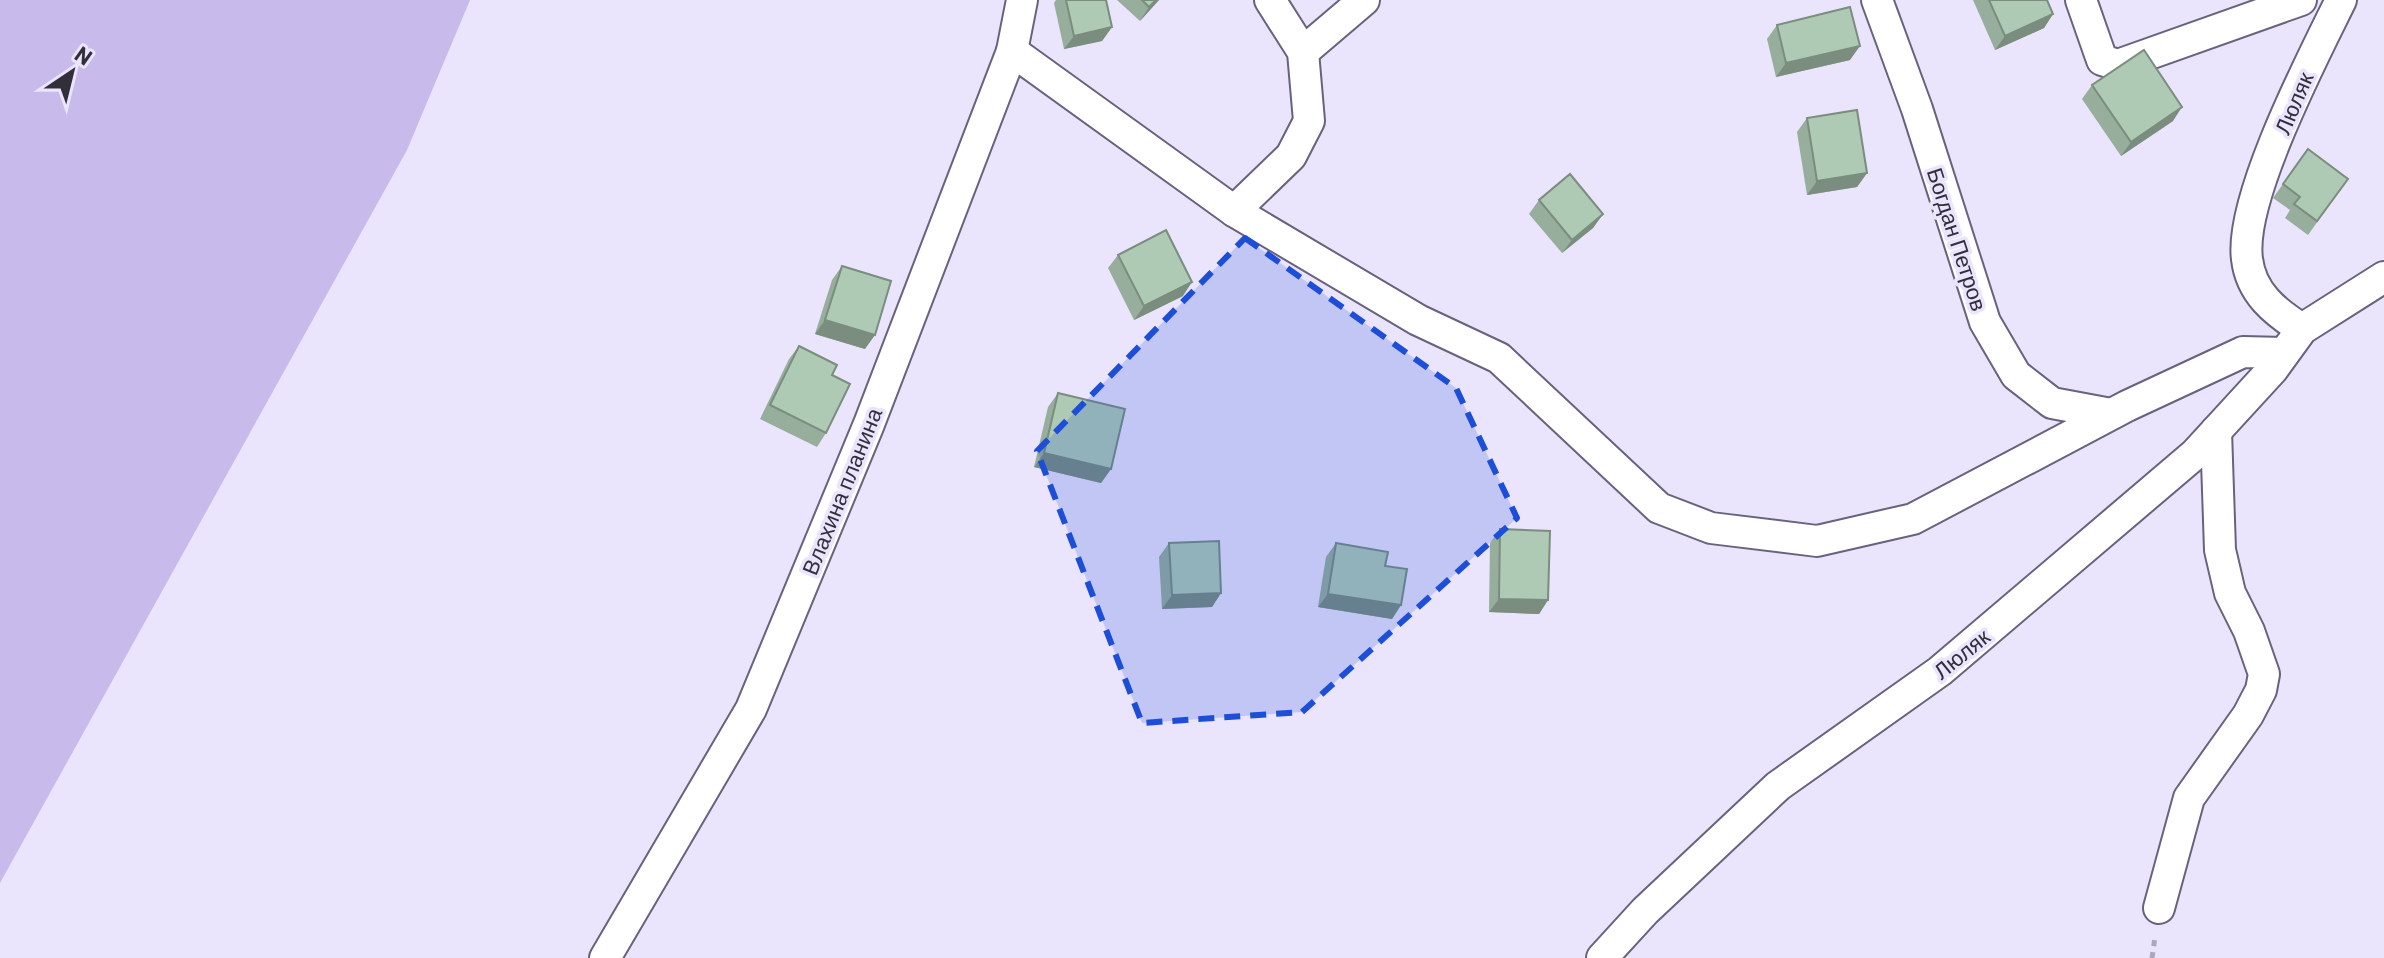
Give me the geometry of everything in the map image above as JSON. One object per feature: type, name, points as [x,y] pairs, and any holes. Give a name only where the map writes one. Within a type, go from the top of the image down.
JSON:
[{"type":"street","name":"Влахина планина","points":[[605,958],[751,709],[869,424],[1012,51],[1022,0]]},
{"type":"street","points":[[1234,211],[1291,156],[1309,121],[1303,52],[1270,0]]},
{"type":"street","points":[[1303,52],[1364,0]]},
{"type":"street","name":"Богдан Петров","points":[[1877,0],[1917,109],[1985,322],[2016,375],[2052,403],[2111,414]]},
{"type":"street","points":[[2081,0],[2102,60],[2118,65],[2301,0]]},
{"type":"street","name":"Люляк","points":[[2293,341],[2262,300],[2247,259],[2253,199],[2306,70],[2341,0]]},
{"type":"street","points":[[1012,51],[1234,211],[1418,320],[1499,358],[1659,508],[1711,528],[1817,541],[1913,519],[2111,414],[2243,352],[2293,341]]},
{"type":"street","name":"Люляк","points":[[1602,958],[1645,911],[1778,786],[1940,671],[2048,583],[2195,454],[2293,341],[2384,277]]},
{"type":"street","points":[[2159,908],[2189,798],[2248,715],[2261,690],[2264,674],[2249,631],[2230,593],[2220,550],[2216,431]]},
{"type":"highlighted area","points":[[1245,238],[1456,388],[1517,518],[1302,712],[1142,723],[1037,451]]},
{"type":"shaded area","points":[[0,0],[470,0],[407,150],[0,883]]},
{"type":"building","points":[[1066,0],[1106,0],[1112,27],[1074,36]]},
{"type":"building","points":[[1142,0],[1156,0],[1149,7]]},
{"type":"building","points":[[1989,0],[2047,0],[2053,14],[2005,36]]},
{"type":"building","points":[[1850,7],[1860,46],[1786,63],[1777,25]]},
{"type":"building","points":[[2144,50],[2182,107],[2131,142],[2092,85]]},
{"type":"building","points":[[1857,110],[1867,173],[1817,181],[1807,118]]},
{"type":"building","points":[[2308,149],[2348,179],[2317,221],[2294,204],[2300,197],[2283,184]]},
{"type":"building","points":[[1570,174],[1603,214],[1572,240],[1539,200]]},
{"type":"building","points":[[1166,230],[1192,282],[1144,306],[1118,255]]},
{"type":"building","points":[[842,266],[891,281],[875,335],[825,320]]},
{"type":"building","points":[[799,346],[837,365],[832,375],[850,384],[826,433],[770,405]]},
{"type":"building","points":[[1058,393],[1125,409],[1111,469],[1044,453]]},
{"type":"building","points":[[1500,529],[1550,531],[1548,600],[1499,599]]},
{"type":"building","points":[[1219,541],[1221,593],[1172,595],[1169,543]]},
{"type":"building","points":[[1336,543],[1388,552],[1385,566],[1407,569],[1401,605],[1328,594]]}]
